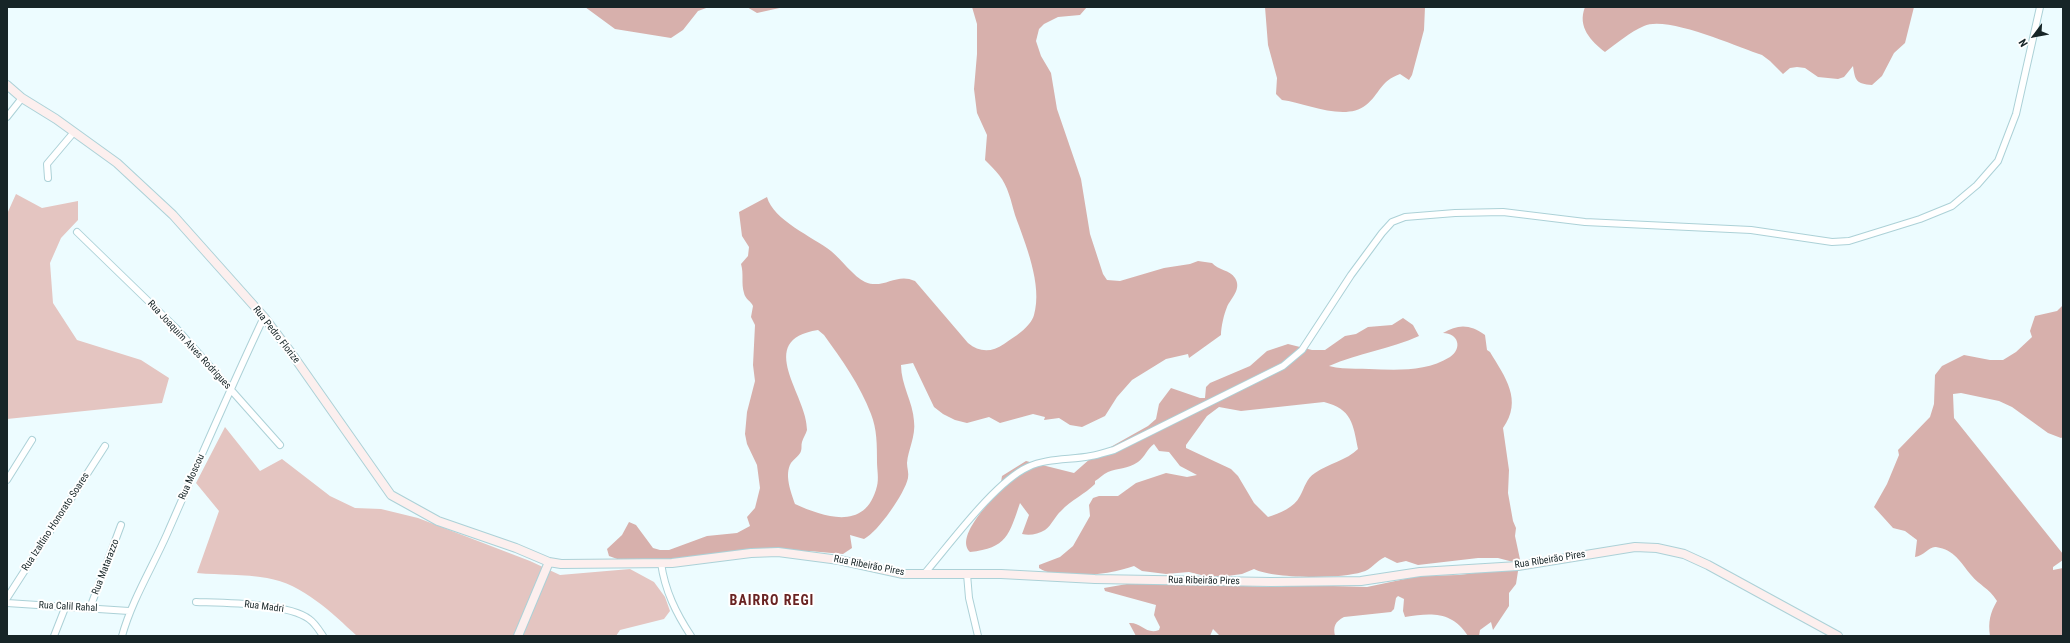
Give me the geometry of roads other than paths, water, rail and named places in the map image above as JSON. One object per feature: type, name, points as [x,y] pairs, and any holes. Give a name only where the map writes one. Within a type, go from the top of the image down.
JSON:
[{"type":"street","points":[[925,573],[980,509],[1009,479],[1029,466],[1056,460],[1090,456],[1114,450],[1283,366],[1302,350],[1351,275],[1382,233],[1392,222],[1405,217],[1456,213],[1503,212],[1585,222],[1751,230],[1832,242],[1849,241],[1920,219],[1952,206],[1977,185],[1998,161],[2016,114],[2040,7]]},
{"type":"street","name":"Rua Pedro Florize","points":[[7,85],[22,98],[74,132],[117,163],[174,215],[264,318],[292,354],[391,496],[438,521],[516,548],[549,562]]},
{"type":"street","points":[[7,117],[22,98]]},
{"type":"street","points":[[48,178],[47,164],[74,132]]},
{"type":"street","name":"Rua Joaquim Alves Rodrigues","points":[[77,232],[176,328],[280,445]]},
{"type":"street","name":"Rua Moscou","points":[[122,636],[129,611],[154,565],[230,389],[264,318]]},
{"type":"street","points":[[7,480],[32,440]]},
{"type":"street","name":"Rua Izaltino Honorato Soares","points":[[7,598],[106,446]]},
{"type":"street","name":"Rua Matarazzo","points":[[90,608],[121,525]]},
{"type":"street","name":"Rua Ribeirão Pires","points":[[549,562],[561,564],[661,563],[778,552],[839,560],[903,574],[925,573],[1143,580],[1271,582],[1361,581],[1420,572],[1525,566],[1635,547],[1657,548],[1684,554],[1708,565],[1838,636]]},
{"type":"street","points":[[518,636],[549,562]]},
{"type":"street","points":[[661,563],[663,579],[668,595],[691,636]]},
{"type":"street","points":[[967,574],[969,598],[978,636]]},
{"type":"street","name":"Rua Madri","points":[[196,602],[246,605],[290,611],[309,618],[322,636]]},
{"type":"street","name":"Rua Calil Rahal","points":[[7,603],[129,611]]},
{"type":"street","points":[[54,636],[65,608]]},
{"type":"district","name":"BAIRRO REGI","points":[[772,601]]}]
